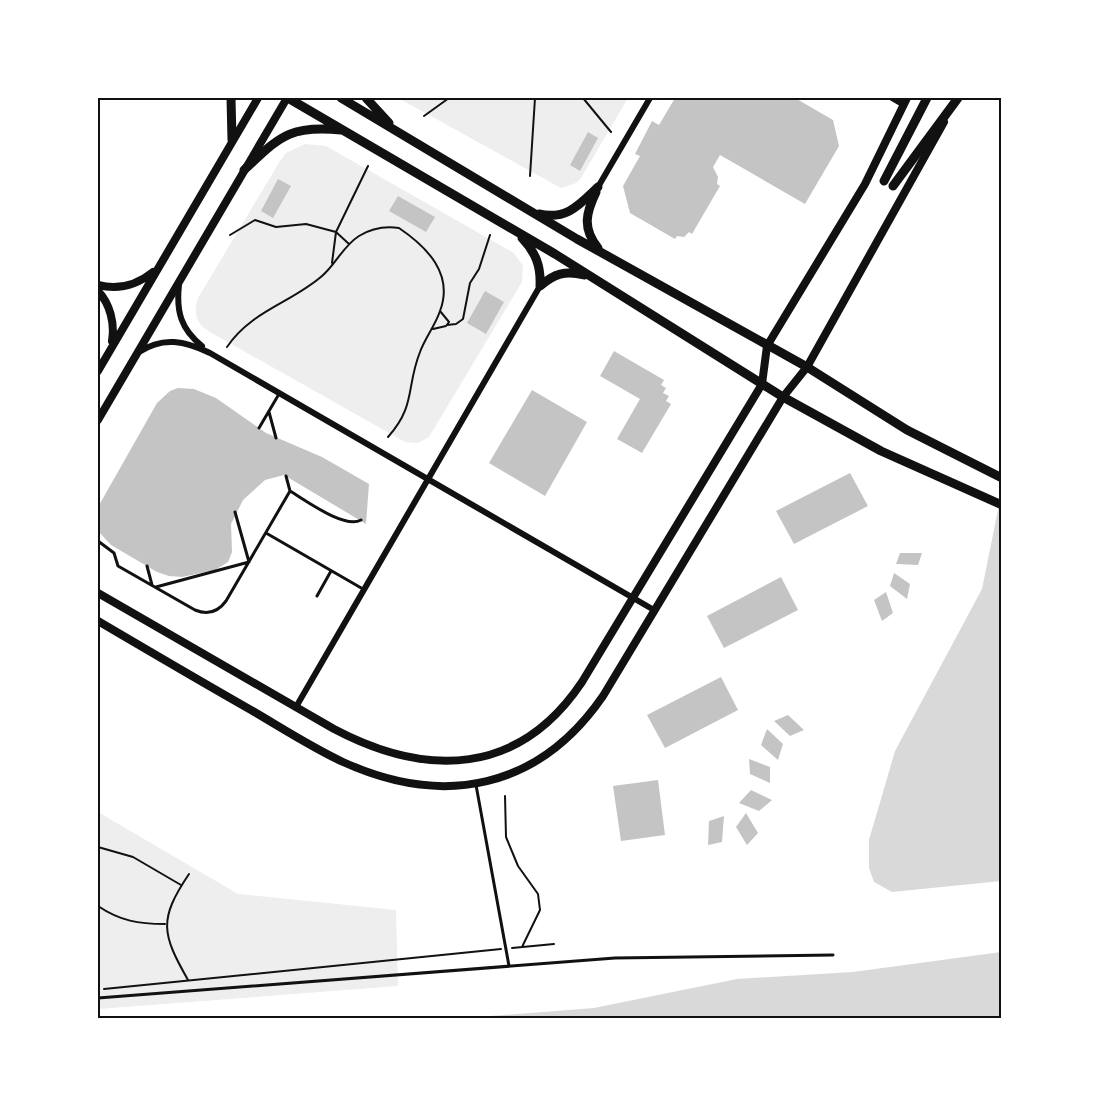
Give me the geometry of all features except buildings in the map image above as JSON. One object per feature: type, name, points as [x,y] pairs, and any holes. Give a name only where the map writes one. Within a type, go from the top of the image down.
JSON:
[{"type":"main road","points":[[231,98],[232,140]]},
{"type":"main road","points":[[287,98],[514,230],[783,397],[881,451],[1002,505]]},
{"type":"main road","points":[[341,98],[531,212],[807,367],[907,430],[1002,477]]},
{"type":"main road","points":[[366,98],[395,130]]},
{"type":"main road","points":[[893,186],[951,111],[958,98]]},
{"type":"main road","points":[[884,181],[926,99]]},
{"type":"main road","points":[[244,170],[277,140],[295,131],[316,128],[344,130]]},
{"type":"main road","points":[[531,212],[556,216],[566,214],[598,187]]},
{"type":"main road","points":[[598,187],[586,213],[588,230],[601,252]]},
{"type":"main road","points":[[514,230],[538,258],[540,286]]},
{"type":"main road","points":[[540,286],[553,275],[565,272],[589,276]]},
{"type":"street","points":[[98,371],[258,98]]},
{"type":"street","points":[[98,420],[287,98]]},
{"type":"street","points":[[598,187],[650,98]]},
{"type":"street","points":[[98,593],[353,739],[401,756],[452,762],[498,753],[527,739],[563,708],[582,682],[762,384],[767,346],[865,184],[906,101],[892,98]]},
{"type":"street","points":[[98,621],[342,762],[378,775],[414,784],[452,787],[476,784],[525,769],[569,737],[603,696],[783,397],[807,367],[951,111]]},
{"type":"street","points":[[98,285],[118,287],[132,285],[157,270]]},
{"type":"street","points":[[180,279],[176,307],[181,322],[188,335],[210,352]]},
{"type":"street","points":[[296,707],[540,286]]},
{"type":"street","points":[[98,291],[108,305],[112,319],[111,347]]},
{"type":"street","points":[[136,354],[150,344],[166,340],[190,343],[210,352],[654,610]]},
{"type":"lane","points":[[259,428],[279,393]]},
{"type":"lane","points":[[268,412],[276,438]]},
{"type":"lane","points":[[98,541],[114,553],[118,566],[195,610],[210,613],[223,606],[290,491],[286,476]]},
{"type":"lane","points":[[290,491],[343,522],[349,524],[361,520]]},
{"type":"lane","points":[[236,512],[249,562]]},
{"type":"lane","points":[[266,533],[364,590]]},
{"type":"lane","points":[[114,553],[120,551]]},
{"type":"lane","points":[[154,586],[249,562]]},
{"type":"lane","points":[[147,566],[154,586]]},
{"type":"lane","points":[[317,596],[331,571]]},
{"type":"lane","points":[[476,784],[509,966]]},
{"type":"lane","points":[[98,998],[615,958],[833,955]]},
{"type":"path","points":[[424,116],[449,98]]},
{"type":"path","points":[[530,176],[535,98]]},
{"type":"path","points":[[583,98],[611,132]]},
{"type":"path","points":[[332,265],[336,232],[368,166]]},
{"type":"path","points":[[230,235],[255,220],[276,227],[306,224],[336,232],[349,244]]},
{"type":"path","points":[[227,347],[236,333],[249,321],[304,289],[332,265],[349,244],[371,230],[387,227],[399,228],[428,249],[443,281],[440,311],[420,352],[407,409],[388,437]]},
{"type":"path","points":[[433,329],[456,324],[463,320],[470,283],[479,269],[490,235]]},
{"type":"path","points":[[440,311],[448,321],[447,325]]},
{"type":"path","points":[[505,796],[506,837],[518,866],[538,894],[540,910],[522,947]]},
{"type":"path","points":[[98,847],[133,857],[181,885]]},
{"type":"path","points":[[188,980],[169,943],[165,924],[172,903],[189,874]]},
{"type":"path","points":[[98,906],[116,918],[142,924],[165,924]]},
{"type":"path","points":[[98,990],[554,944]]},
{"type":"shaded area","points":[[398,98],[628,98],[581,178],[576,183],[561,188]]},
{"type":"shaded area","points":[[305,144],[326,146],[514,253],[523,266],[522,282],[429,437],[418,443],[405,442],[210,332],[197,318],[198,298],[280,161],[286,153]]},
{"type":"shaded area","points":[[1001,495],[1001,881],[892,892],[874,882],[869,868],[869,840],[895,751],[982,589]]},
{"type":"shaded area","points":[[98,812],[238,894],[396,910],[398,986],[98,1009]]},
{"type":"shaded area","points":[[1001,952],[1001,1018],[465,1018],[594,1008],[737,979],[853,972]]}]
